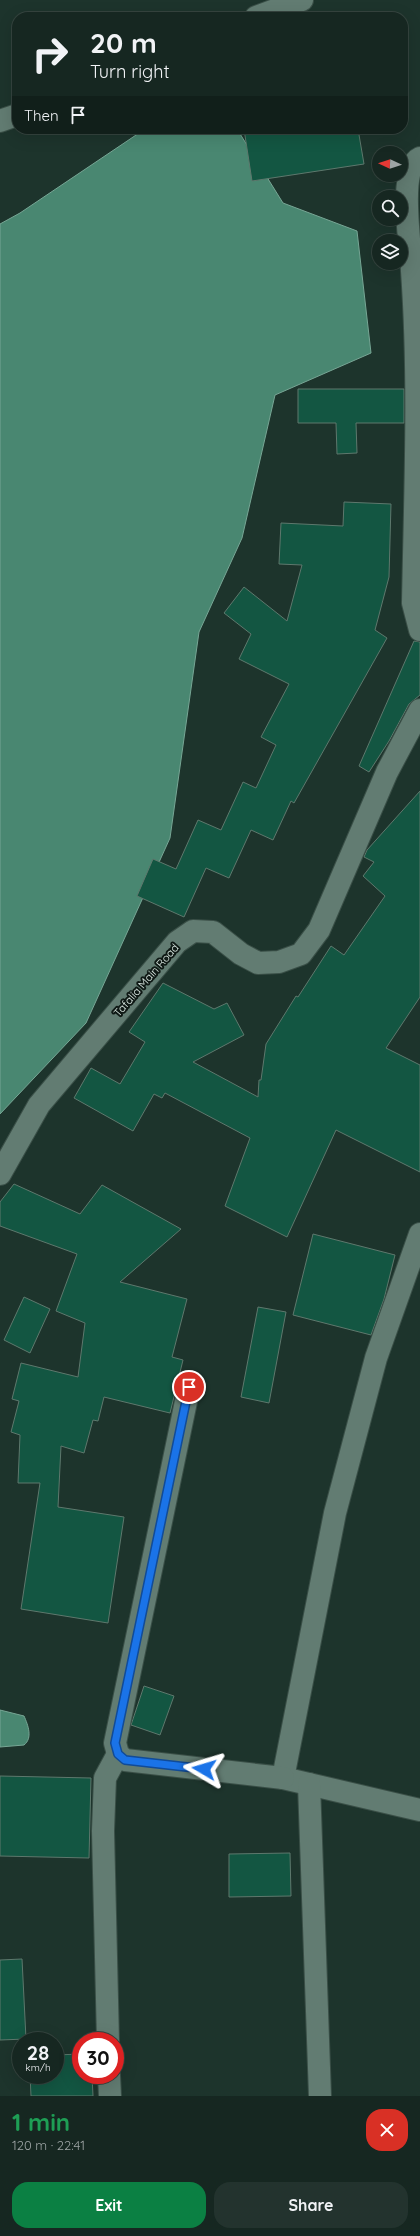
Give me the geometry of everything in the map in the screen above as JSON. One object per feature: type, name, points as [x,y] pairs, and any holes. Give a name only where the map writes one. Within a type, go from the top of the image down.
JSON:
[{"type":"street","points":[[270,12],[302,0]]},
{"type":"street","points":[[0,121],[12,117]]},
{"type":"street","points":[[420,158],[416,160],[409,173],[407,210],[418,351],[413,603],[420,630]]},
{"type":"street","name":"Tafalia Main Road","points":[[0,1174],[39,1105],[177,942],[193,931],[213,932],[241,954],[258,963],[279,962],[301,954],[319,930],[387,772],[420,710]]},
{"type":"street","points":[[283,1778],[335,1513],[376,1358],[420,1234]]},
{"type":"street","points":[[189,1387],[115,1743],[118,1754],[125,1760],[283,1778],[420,1810]]},
{"type":"street","points":[[108,2032],[104,1816],[105,1778],[118,1754]]},
{"type":"street","points":[[309,1784],[320,2096]]},
{"type":"street","points":[[109,2084],[110,2096]]},
{"type":"shaded area","points":[[138,134],[240,134],[283,203],[357,231],[371,353],[275,395],[242,538],[199,632],[170,838],[86,1023],[0,1114],[0,224],[20,213]]},
{"type":"shaded area","points":[[0,1710],[24,1716],[29,1735],[27,1742],[24,1745],[0,1747]]},
{"type":"building","points":[[245,134],[359,134],[364,164],[252,181]]},
{"type":"building","points":[[298,389],[404,389],[404,423],[356,423],[357,453],[337,454],[336,423],[298,423]]},
{"type":"building","points":[[344,502],[391,504],[389,577],[375,630],[387,638],[294,803],[291,801],[273,840],[251,830],[229,878],[206,868],[184,917],[137,896],[153,859],[176,869],[198,820],[221,830],[243,782],[256,788],[276,745],[261,737],[289,684],[239,659],[251,634],[224,613],[244,587],[287,621],[302,565],[279,564],[281,523],[343,526]]},
{"type":"building","points":[[414,641],[420,642],[420,695],[409,704],[389,741],[369,772],[359,766]]},
{"type":"building","points":[[420,791],[420,997],[386,1048],[420,1065],[420,1172],[336,1130],[287,1237],[225,1206],[250,1138],[165,1093],[162,1098],[154,1094],[133,1131],[74,1098],[91,1068],[120,1084],[145,1042],[129,1032],[163,983],[214,1009],[227,1003],[244,1035],[193,1062],[258,1097],[259,1080],[261,1080],[266,1044],[296,996],[298,997],[331,946],[344,955],[385,896],[363,876],[374,862],[364,857],[367,850]]},
{"type":"building","points":[[14,1184],[80,1214],[102,1185],[181,1229],[120,1282],[187,1299],[172,1357],[183,1360],[170,1413],[104,1397],[98,1421],[93,1420],[84,1453],[61,1446],[58,1507],[124,1517],[108,1623],[21,1609],[40,1483],[18,1483],[20,1435],[11,1432],[19,1401],[12,1399],[21,1363],[78,1377],[85,1323],[56,1311],[77,1254],[0,1226],[0,1202]]},
{"type":"building","points":[[313,1234],[395,1255],[384,1299],[371,1335],[293,1315]]},
{"type":"building","points":[[24,1297],[50,1309],[30,1353],[4,1340]]},
{"type":"building","points":[[258,1307],[286,1312],[269,1403],[241,1397]]},
{"type":"building","points":[[144,1686],[174,1696],[160,1735],[131,1725]]},
{"type":"building","points":[[0,1776],[91,1778],[89,1858],[0,1856]]},
{"type":"building","points":[[290,1853],[291,1896],[229,1897],[229,1854]]},
{"type":"building","points":[[22,1959],[26,2032],[12,2032],[12,2040],[0,2040],[0,1960]]},
{"type":"building","points":[[72,2054],[72,2084],[92,2084],[93,2096],[31,2096],[30,2084],[64,2084],[64,2055]]},
{"type":"route","points":[[189,1387],[115,1743],[118,1754],[125,1760],[204,1769]]}]
